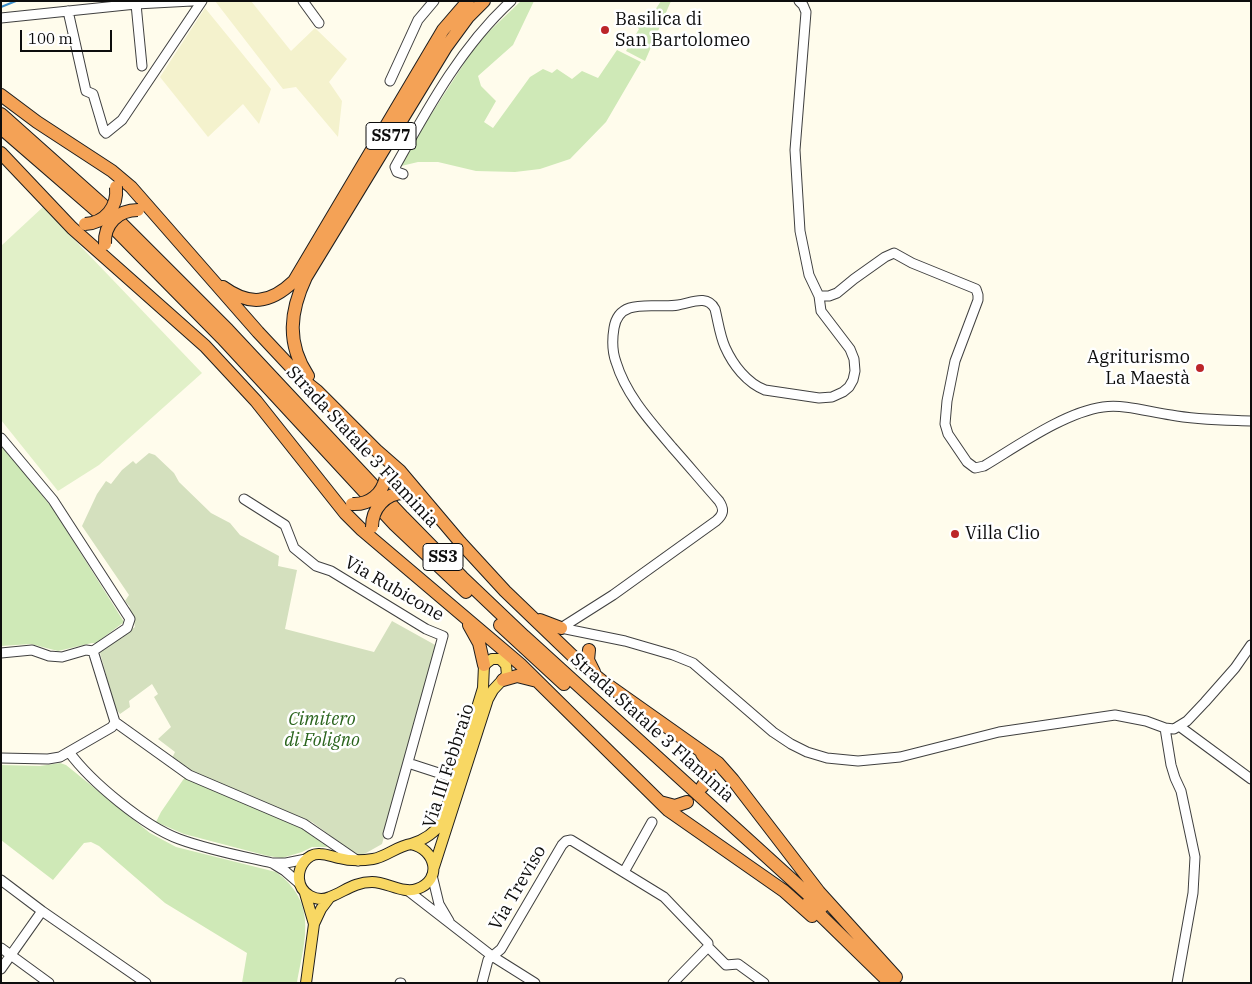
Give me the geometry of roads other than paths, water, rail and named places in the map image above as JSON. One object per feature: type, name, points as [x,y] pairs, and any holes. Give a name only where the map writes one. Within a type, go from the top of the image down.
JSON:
[{"type":"highway","name":"SS77","points":[[214,282],[233,295],[247,300],[266,299],[284,290],[294,281],[443,30],[468,1]]},
{"type":"highway","name":"SS77","points":[[317,391],[300,364],[294,346],[292,321],[297,296],[306,277],[446,47],[468,17],[484,1]]},
{"type":"highway","points":[[1,95],[131,186],[258,332],[303,380],[317,391],[376,450],[400,471],[466,549],[528,614],[602,681],[723,768],[819,892],[894,981]]},
{"type":"highway","name":"Strada Statale 3 Flaminia","points":[[1,114],[103,204],[228,330],[403,517],[462,577],[524,636],[778,866],[894,981]]},
{"type":"highway","name":"Strada Statale 3 Flaminia","points":[[1,128],[99,213],[222,338],[395,525],[519,643],[894,981]]},
{"type":"highway","points":[[1,153],[72,228],[205,346],[232,374],[353,522],[374,542],[499,646],[539,682],[670,812],[784,890],[860,961],[894,981]]},
{"type":"highway","points":[[52,206],[75,222],[85,224],[101,220],[112,210],[116,198],[116,187],[111,175],[101,165]]},
{"type":"highway","points":[[117,268],[105,244],[106,233],[113,220],[126,212],[138,210],[145,211],[160,220]]},
{"type":"highway","points":[[334,499],[352,504],[365,503],[373,499],[381,490],[386,476],[383,460],[376,450]]},
{"type":"highway","points":[[374,542],[372,527],[374,514],[383,501],[391,496],[404,493],[421,497]]},
{"type":"highway","points":[[458,612],[476,635],[484,665]]},
{"type":"highway","points":[[528,614],[547,624],[561,628]]},
{"type":"highway","points":[[589,650],[590,665],[602,681]]},
{"type":"highway","points":[[503,680],[512,677],[522,677],[539,682]]},
{"type":"highway","points":[[697,748],[710,766],[709,776],[702,787]]},
{"type":"highway","points":[[660,802],[675,806],[687,802]]},
{"type":"main road","points":[[314,924],[302,889],[299,873],[302,864],[306,859],[320,854],[358,861],[379,858],[403,846],[426,838],[440,825],[484,686],[484,665],[494,659],[503,661],[508,670],[503,680]]},
{"type":"main road","name":"Via III Febbraio","points":[[433,871],[488,699],[493,690],[503,680]]},
{"type":"main road","points":[[302,889],[315,898],[330,897],[353,885],[365,883],[380,882],[406,890],[416,890],[433,871],[428,852],[411,844]]},
{"type":"main road","points":[[306,983],[314,924],[321,909],[330,897]]},
{"type":"street","points":[[1,18],[136,4],[192,1]]},
{"type":"street","points":[[68,11],[86,91],[93,94],[106,133],[122,120],[202,1]]},
{"type":"street","points":[[303,1],[319,23]]},
{"type":"street","points":[[390,81],[418,20],[434,1]]},
{"type":"street","points":[[403,174],[397,172],[395,167],[460,59],[484,28],[511,1]]},
{"type":"street","points":[[561,628],[612,595],[716,521],[723,509],[719,501],[642,412],[631,394],[613,353],[612,341],[618,318],[623,312],[636,306],[677,306],[701,300],[712,303],[725,348],[747,379],[765,390],[825,398],[839,394],[847,389],[853,380],[854,357],[848,346],[822,315],[819,296],[810,275],[800,231],[795,150],[798,90],[806,12],[799,1]]},
{"type":"street","points":[[136,4],[142,66]]},
{"type":"street","points":[[819,296],[829,296],[837,293],[885,256],[894,254],[976,289],[978,297],[955,361],[947,401],[945,424],[947,431],[962,456],[975,468],[984,466],[1053,425],[1079,414],[1103,407],[1128,407],[1189,418],[1251,420]]},
{"type":"street","points":[[1,438],[53,500],[130,618],[127,628],[93,651],[86,650],[62,658],[32,650],[1,653]]},
{"type":"street","name":"Via Rubicone","points":[[244,499],[285,525],[294,548],[316,566],[331,571],[426,629],[443,636],[388,834]]},
{"type":"street","points":[[561,628],[610,637],[673,655],[693,663],[782,738],[807,752],[831,758],[869,760],[900,757],[999,732],[1115,715],[1146,721],[1165,728],[1174,728],[1179,726],[1205,702],[1235,668],[1251,645]]},
{"type":"street","points":[[577,631],[586,639],[589,650]]},
{"type":"street","points":[[589,650],[596,642],[610,637]]},
{"type":"street","points":[[93,651],[115,722],[189,775],[304,824],[358,861]]},
{"type":"street","points":[[1,758],[48,759],[60,757],[112,727],[115,722]]},
{"type":"street","points":[[1179,726],[1251,780]]},
{"type":"street","points":[[1165,728],[1171,765],[1181,791],[1195,857],[1193,893],[1177,983]]},
{"type":"street","points":[[69,752],[80,766],[129,809],[154,827],[179,839],[272,863],[286,863],[306,859]]},
{"type":"street","points":[[60,757],[80,766]]},
{"type":"street","points":[[408,763],[454,778]]},
{"type":"street","points":[[624,872],[652,822]]},
{"type":"street","name":"Via Treviso","points":[[482,983],[488,960],[501,949],[562,845],[566,841],[571,840],[664,897],[708,943],[708,947],[726,965],[738,964],[764,983]]},
{"type":"street","points":[[272,863],[285,871],[302,889]]},
{"type":"street","points":[[433,871],[439,904],[452,925]]},
{"type":"street","points":[[1,880],[42,911],[146,983]]},
{"type":"street","points":[[406,890],[492,956],[535,983]]},
{"type":"street","points":[[1,969],[42,911]]},
{"type":"street","points":[[673,983],[708,947]]},
{"type":"street","points":[[1,948],[49,983]]},
{"type":"waterway","points":[[1,7],[16,1]]},
{"type":"place","name":"Basilica di San Bartolomeo","points":[[605,30]]},
{"type":"place","name":"Agriturismo La Maestà","points":[[1200,368]]},
{"type":"place","name":"Villa Clio","points":[[955,534]]},
{"type":"park label","name":"Cimitero di Foligno","points":[[322,730]]}]
